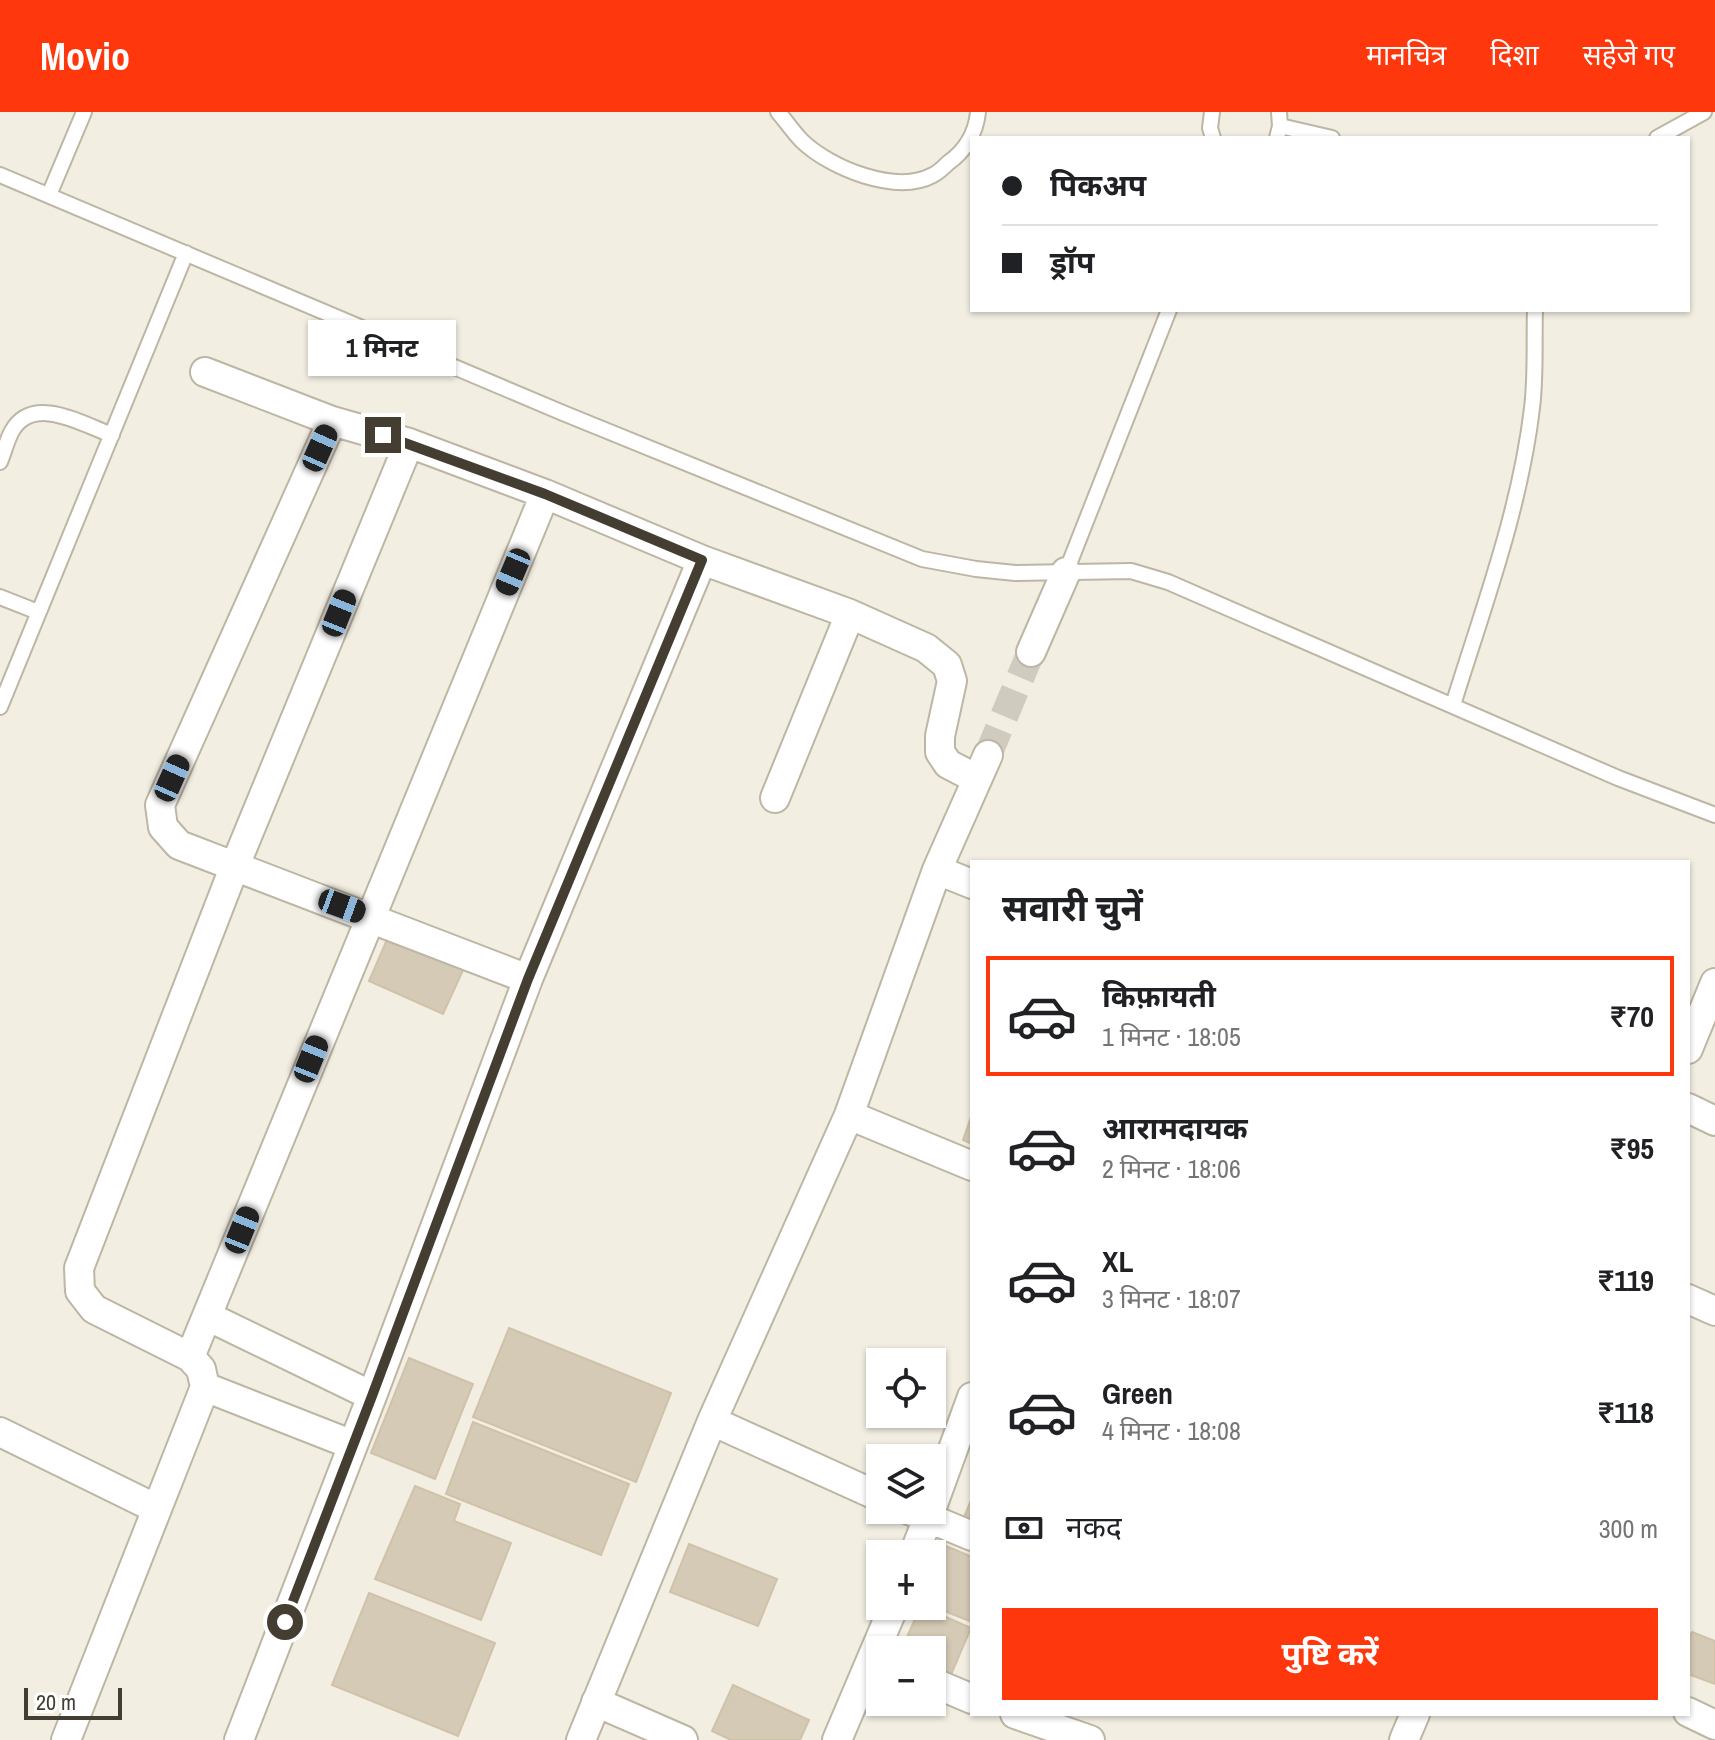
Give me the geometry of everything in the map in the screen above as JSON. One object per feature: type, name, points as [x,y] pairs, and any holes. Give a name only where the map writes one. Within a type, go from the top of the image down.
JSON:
[{"type":"street","points":[[205,372],[332,421],[409,443],[545,494],[702,560],[850,614],[926,648],[947,665],[952,681],[940,736],[940,752],[948,764],[982,767],[937,870],[849,1115],[712,1421],[581,1740]]},
{"type":"street","points":[[332,421],[160,805],[163,827],[179,845],[234,868],[369,916],[528,979]]},
{"type":"street","points":[[66,1740],[205,1387],[201,1369],[190,1357],[94,1309],[80,1291],[79,1268],[234,868],[409,443]]},
{"type":"street","points":[[190,1357],[545,494]]},
{"type":"street","points":[[239,1740],[528,979],[702,560]]},
{"type":"street","points":[[1031,652],[1066,572]]},
{"type":"street","points":[[775,798],[850,614]]},
{"type":"street","points":[[937,870],[970,883]]},
{"type":"street","points":[[1690,1046],[1709,1016],[1715,983]]},
{"type":"street","points":[[1690,1109],[1715,1121]]},
{"type":"street","points":[[849,1115],[970,1165]]},
{"type":"street","points":[[1690,1300],[1715,1311]]},
{"type":"street","points":[[207,1316],[372,1396]]},
{"type":"street","points":[[205,1387],[353,1445]]},
{"type":"street","points":[[946,1473],[964,1441],[970,1408]]},
{"type":"street","points":[[712,1421],[866,1491]]},
{"type":"street","points":[[3,1442],[157,1509]]},
{"type":"street","points":[[946,1522],[970,1535]]},
{"type":"street","points":[[837,1740],[866,1681]]},
{"type":"street","points":[[946,1688],[970,1698]]},
{"type":"street","points":[[596,1702],[683,1740]]},
{"type":"street","points":[[1690,1713],[1715,1725]]},
{"type":"street","points":[[1021,1716],[1090,1740]]},
{"type":"street","points":[[1404,1740],[1414,1716]]},
{"type":"lane","points":[[49,195],[84,112]]},
{"type":"lane","points":[[778,112],[803,142],[836,165],[868,177],[902,182],[932,176],[960,155],[970,138]]},
{"type":"lane","points":[[971,136],[977,126],[978,112]]},
{"type":"lane","points":[[1212,112],[1212,136]]},
{"type":"lane","points":[[1661,136],[1704,112]]},
{"type":"lane","points":[[1279,125],[1324,136]]},
{"type":"lane","points":[[0,175],[563,413],[922,559],[1015,573],[1131,571],[1168,582],[1618,778],[1715,815]]},
{"type":"lane","points":[[0,707],[186,253]]},
{"type":"lane","points":[[1066,572],[1168,312]]},
{"type":"lane","points":[[1453,705],[1519,482],[1532,407],[1535,312]]},
{"type":"lane","points":[[0,462],[12,431],[22,418],[33,412],[51,414],[112,435]]},
{"type":"lane","points":[[0,597],[38,612]]},
{"type":"building","points":[[389,935],[464,968],[443,1014],[369,981]]},
{"type":"building","points":[[970,1120],[970,1143],[963,1140]]},
{"type":"building","points":[[509,1328],[671,1393],[636,1482],[473,1417]]},
{"type":"building","points":[[409,1358],[473,1384],[435,1479],[371,1453]]},
{"type":"building","points":[[473,1422],[629,1484],[601,1555],[446,1494]]},
{"type":"building","points":[[415,1486],[460,1504],[454,1521],[511,1543],[481,1620],[375,1579]]},
{"type":"building","points":[[970,1503],[970,1519],[964,1517]]},
{"type":"building","points":[[689,1544],[777,1579],[758,1626],[670,1592]]},
{"type":"building","points":[[946,1546],[970,1556],[970,1621],[946,1612]]},
{"type":"building","points":[[369,1593],[495,1643],[458,1736],[332,1685]]},
{"type":"building","points":[[946,1617],[970,1628],[947,1684],[946,1636],[907,1636],[915,1620],[946,1620]]},
{"type":"building","points":[[1692,1632],[1715,1641],[1715,1684],[1690,1675]]},
{"type":"building","points":[[733,1685],[809,1720],[800,1740],[731,1740],[712,1731]]},
{"type":"tunnel","points":[[988,755],[1031,652]]},
{"type":"route","points":[[285,1622],[528,979],[702,560],[545,494],[383,435]]}]
